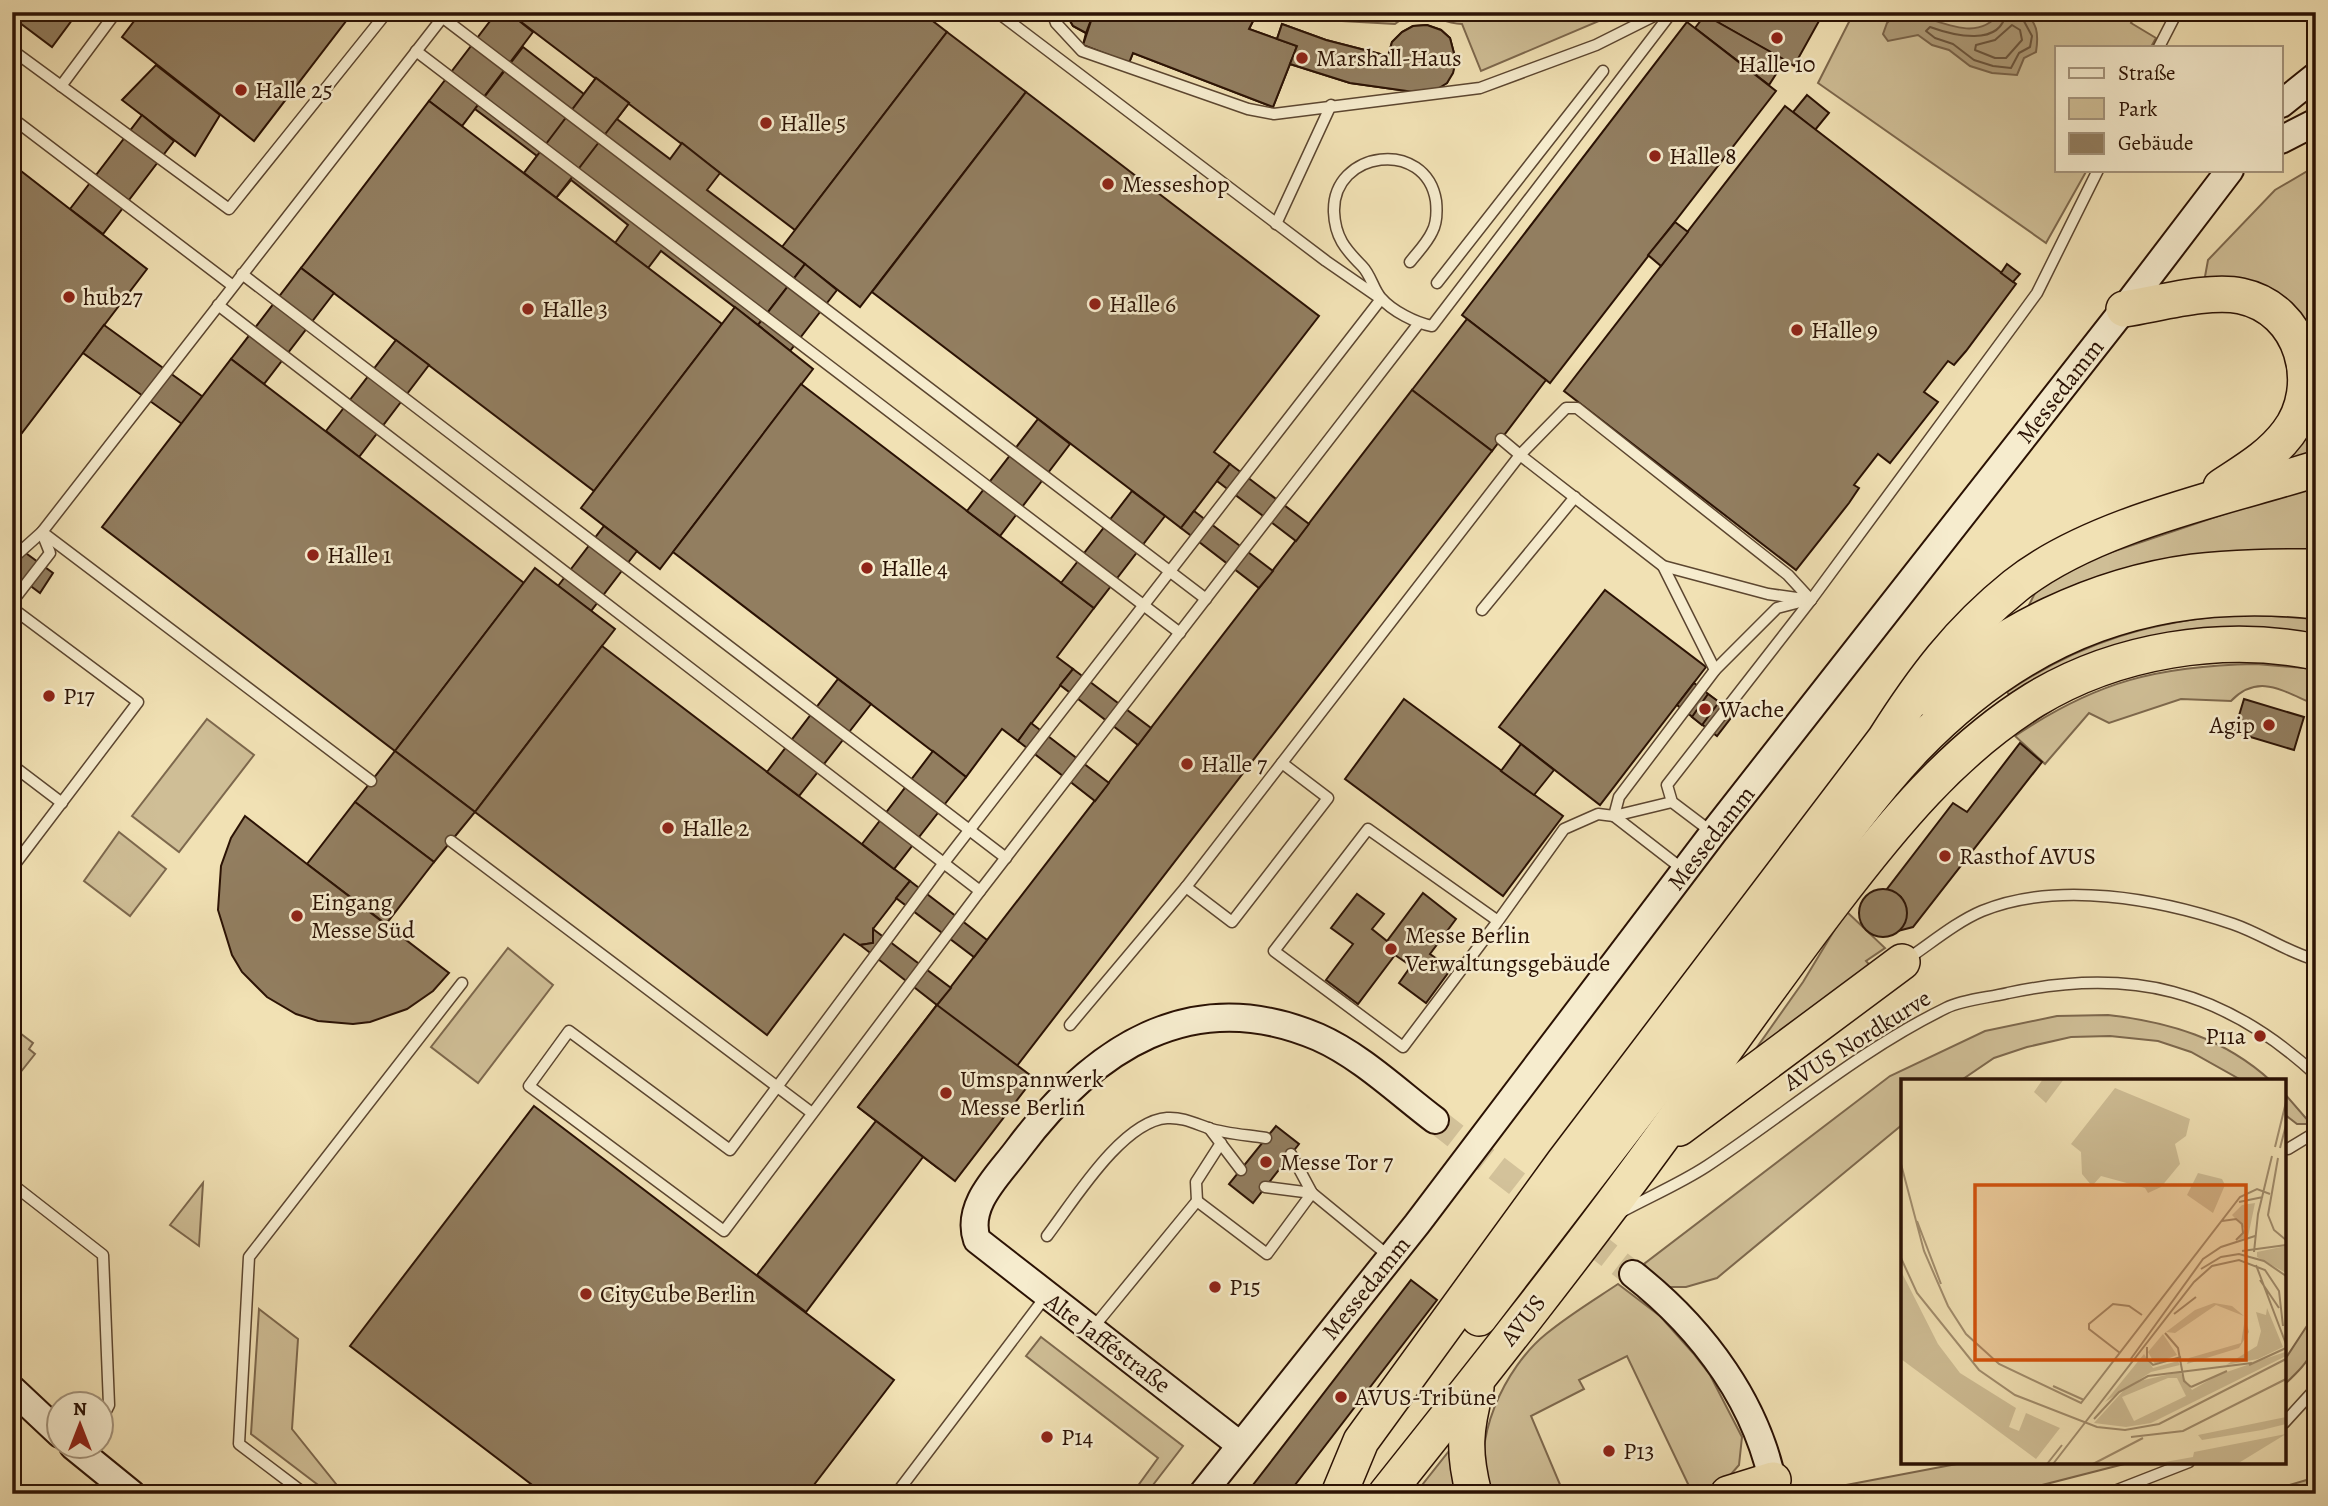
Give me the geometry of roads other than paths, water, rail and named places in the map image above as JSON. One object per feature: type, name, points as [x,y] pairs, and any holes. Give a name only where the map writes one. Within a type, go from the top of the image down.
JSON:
[{"type":"highway","points":[[2124,309],[2205,295],[2241,296],[2260,302],[2279,316],[2295,334],[2303,352],[2305,394],[2300,414],[2288,432],[2267,456],[2192,507]]},
{"type":"highway","points":[[1341,1494],[1361,1441],[1572,1151],[1885,739],[1925,676],[1962,633],[2016,585],[2057,559],[2110,535],[2316,470]]},
{"type":"highway","points":[[1885,739],[1937,690],[1985,651],[2044,618],[2117,589],[2192,572],[2316,567]]},
{"type":"highway","points":[[1341,1494],[1651,1094],[1859,815],[1914,748],[1974,692],[2042,647],[2112,620],[2156,607],[2232,598],[2273,597],[2316,601]]},
{"type":"highway","name":"AVUS","points":[[1386,1494],[1595,1226],[1882,839],[1938,775],[1988,732],[2034,700],[2116,662],[2175,649],[2231,646],[2316,652]]},
{"type":"highway","points":[[1656,1145],[1902,962]]},
{"type":"highway","points":[[1474,1494],[1465,1460],[1466,1429],[1478,1378]]},
{"type":"highway","points":[[1728,1494],[1774,1487]]},
{"type":"main road","points":[[2282,103],[2316,76]]},
{"type":"main road","points":[[2282,139],[2316,122]]},
{"type":"main road","name":"Messedamm","points":[[1202,1494],[1391,1257],[1713,833],[2229,174]]},
{"type":"main road","name":"Alte Jafféstraße","points":[[1240,1445],[977,1240],[973,1221],[979,1201],[1060,1097],[1105,1058],[1133,1042],[1174,1027],[1236,1019],[1296,1029],[1347,1053],[1435,1119]]},
{"type":"main road","points":[[1633,1274],[1663,1298],[1713,1353],[1742,1402],[1774,1487]]},
{"type":"main road","points":[[12,1389],[46,1420]]},
{"type":"main road","points":[[91,1460],[132,1494]]},
{"type":"lane","points":[[61,86],[116,12]]},
{"type":"lane","points":[[12,50],[229,209],[387,12]]},
{"type":"lane","points":[[997,12],[1276,224],[1381,299],[1419,323],[1432,326],[1672,12]]},
{"type":"lane","points":[[1052,12],[1056,23],[1082,51],[1248,109],[1274,114],[1480,88],[1596,45],[1662,12]]},
{"type":"lane","points":[[2160,46],[2177,12]]},
{"type":"lane","points":[[12,559],[42,532],[444,15],[1206,599]]},
{"type":"lane","points":[[416,51],[1180,633]]},
{"type":"lane","points":[[1437,283],[1603,71]]},
{"type":"lane","points":[[1276,224],[1331,105]]},
{"type":"lane","points":[[12,118],[233,286]]},
{"type":"lane","points":[[1381,299],[1364,268],[1346,253],[1334,229],[1334,202],[1339,187],[1346,176],[1371,160],[1389,158],[1405,161],[1421,172],[1433,188],[1437,218],[1433,232],[1410,262]]},
{"type":"lane","points":[[1713,833],[1672,802],[1667,785],[1811,600],[2036,293],[2097,172]]},
{"type":"lane","points":[[242,274],[1006,858]]},
{"type":"lane","points":[[1381,299],[969,829],[730,1150],[569,1031],[529,1086],[724,1231],[980,891],[1419,323]]},
{"type":"lane","points":[[218,305],[980,891]]},
{"type":"lane","points":[[1070,1025],[1186,887],[1520,455],[1566,408],[1577,408],[1788,575],[1811,600]]},
{"type":"lane","points":[[1501,439],[1663,566],[1768,594],[1811,600]]},
{"type":"lane","points":[[1482,610],[1575,497]]},
{"type":"lane","points":[[12,602],[50,553],[42,532]]},
{"type":"lane","points":[[42,532],[371,781]]},
{"type":"lane","points":[[1663,566],[1715,670]]},
{"type":"lane","points":[[1614,816],[1619,797],[1715,670],[1777,608],[1811,600]]},
{"type":"lane","points":[[12,608],[138,702],[12,868]]},
{"type":"lane","points":[[1186,887],[1232,922],[1328,798],[1282,762]]},
{"type":"lane","points":[[12,765],[62,803]]},
{"type":"lane","points":[[1497,921],[1368,829],[1274,951],[1403,1046],[1497,921],[1564,829],[1598,814],[1614,816],[1672,802]]},
{"type":"lane","points":[[1614,816],[1685,871]]},
{"type":"lane","points":[[451,841],[812,1112]]},
{"type":"lane","points":[[1902,962],[1982,911],[2032,899],[2091,896],[2139,899],[2189,910],[2267,937],[2316,960]]},
{"type":"lane","name":"AVUS Nordkurve","points":[[1595,1226],[1705,1167],[1861,1056],[1949,1006],[2050,984],[2120,981],[2184,994],[2238,1018],[2285,1046],[2316,1075]]},
{"type":"lane","points":[[305,1494],[239,1444],[248,1257],[462,984]]},
{"type":"lane","points":[[1046,1236],[1127,1135],[1150,1121],[1167,1118],[1189,1119],[1209,1128],[1266,1138]]},
{"type":"lane","points":[[1209,1128],[1241,1170]]},
{"type":"lane","points":[[2288,1149],[2316,1132]]},
{"type":"lane","points":[[1092,1330],[1137,1284],[1197,1201],[1196,1182],[1221,1143]]},
{"type":"lane","points":[[1291,1154],[1312,1193],[1391,1257]]},
{"type":"lane","points":[[12,1184],[103,1255],[108,1390]]},
{"type":"lane","points":[[1265,1187],[1312,1193]]},
{"type":"lane","points":[[1197,1201],[1267,1254],[1312,1193]]},
{"type":"lane","points":[[896,1494],[1046,1296]]},
{"type":"lane","points":[[2286,1421],[2316,1388]]},
{"type":"lane","points":[[2106,1494],[2184,1464]]},
{"type":"water","points":[[1897,12],[1965,28],[1978,28],[1990,23],[2001,12],[2027,16],[2032,20],[2037,33],[2036,52],[2024,58],[2017,75],[1992,73],[1970,66],[1949,50],[1932,45],[1918,35],[1888,41],[1883,34],[1887,23]]},
{"type":"tunnel","points":[[1435,1120],[1633,1274]]},
{"type":"place","name":"Halle 10","points":[[1777,38]]},
{"type":"place","name":"Marshall-Haus","points":[[1302,58]]},
{"type":"place","name":"Halle 25","points":[[241,90]]},
{"type":"place","name":"Halle 5","points":[[766,123]]},
{"type":"place","name":"Halle 8","points":[[1655,156]]},
{"type":"place","name":"Messeshop","points":[[1108,184]]},
{"type":"place","name":"hub27","points":[[69,297]]},
{"type":"place","name":"Halle 6","points":[[1095,304]]},
{"type":"place","name":"Halle 3","points":[[528,309]]},
{"type":"place","name":"Halle 9","points":[[1797,330]]},
{"type":"place","name":"Halle 1","points":[[313,555]]},
{"type":"place","name":"Halle 4","points":[[867,568]]},
{"type":"place","name":"P17","points":[[49,696]]},
{"type":"place","name":"Wache","points":[[1705,709]]},
{"type":"place","name":"Agip","points":[[2269,725]]},
{"type":"place","name":"Halle 7","points":[[1187,764]]},
{"type":"place","name":"Halle 2","points":[[668,828]]},
{"type":"place","name":"Rasthof AVUS","points":[[1945,856]]},
{"type":"place","name":"Eingang Messe Süd","points":[[297,916]]},
{"type":"place","name":"Messe Berlin Verwaltungsgebäude","points":[[1391,949]]},
{"type":"place","name":"P11a","points":[[2260,1036]]},
{"type":"place","name":"Umspannwerk Messe Berlin","points":[[946,1093]]},
{"type":"place","name":"Messe Tor 7","points":[[1266,1162]]},
{"type":"place","name":"P15","points":[[1215,1287]]},
{"type":"place","name":"CityCube Berlin","points":[[586,1294]]},
{"type":"place","name":"AVUS-Tribüne","points":[[1341,1397]]},
{"type":"place","name":"P14","points":[[1047,1437]]},
{"type":"place","name":"P13","points":[[1609,1451]]}]
